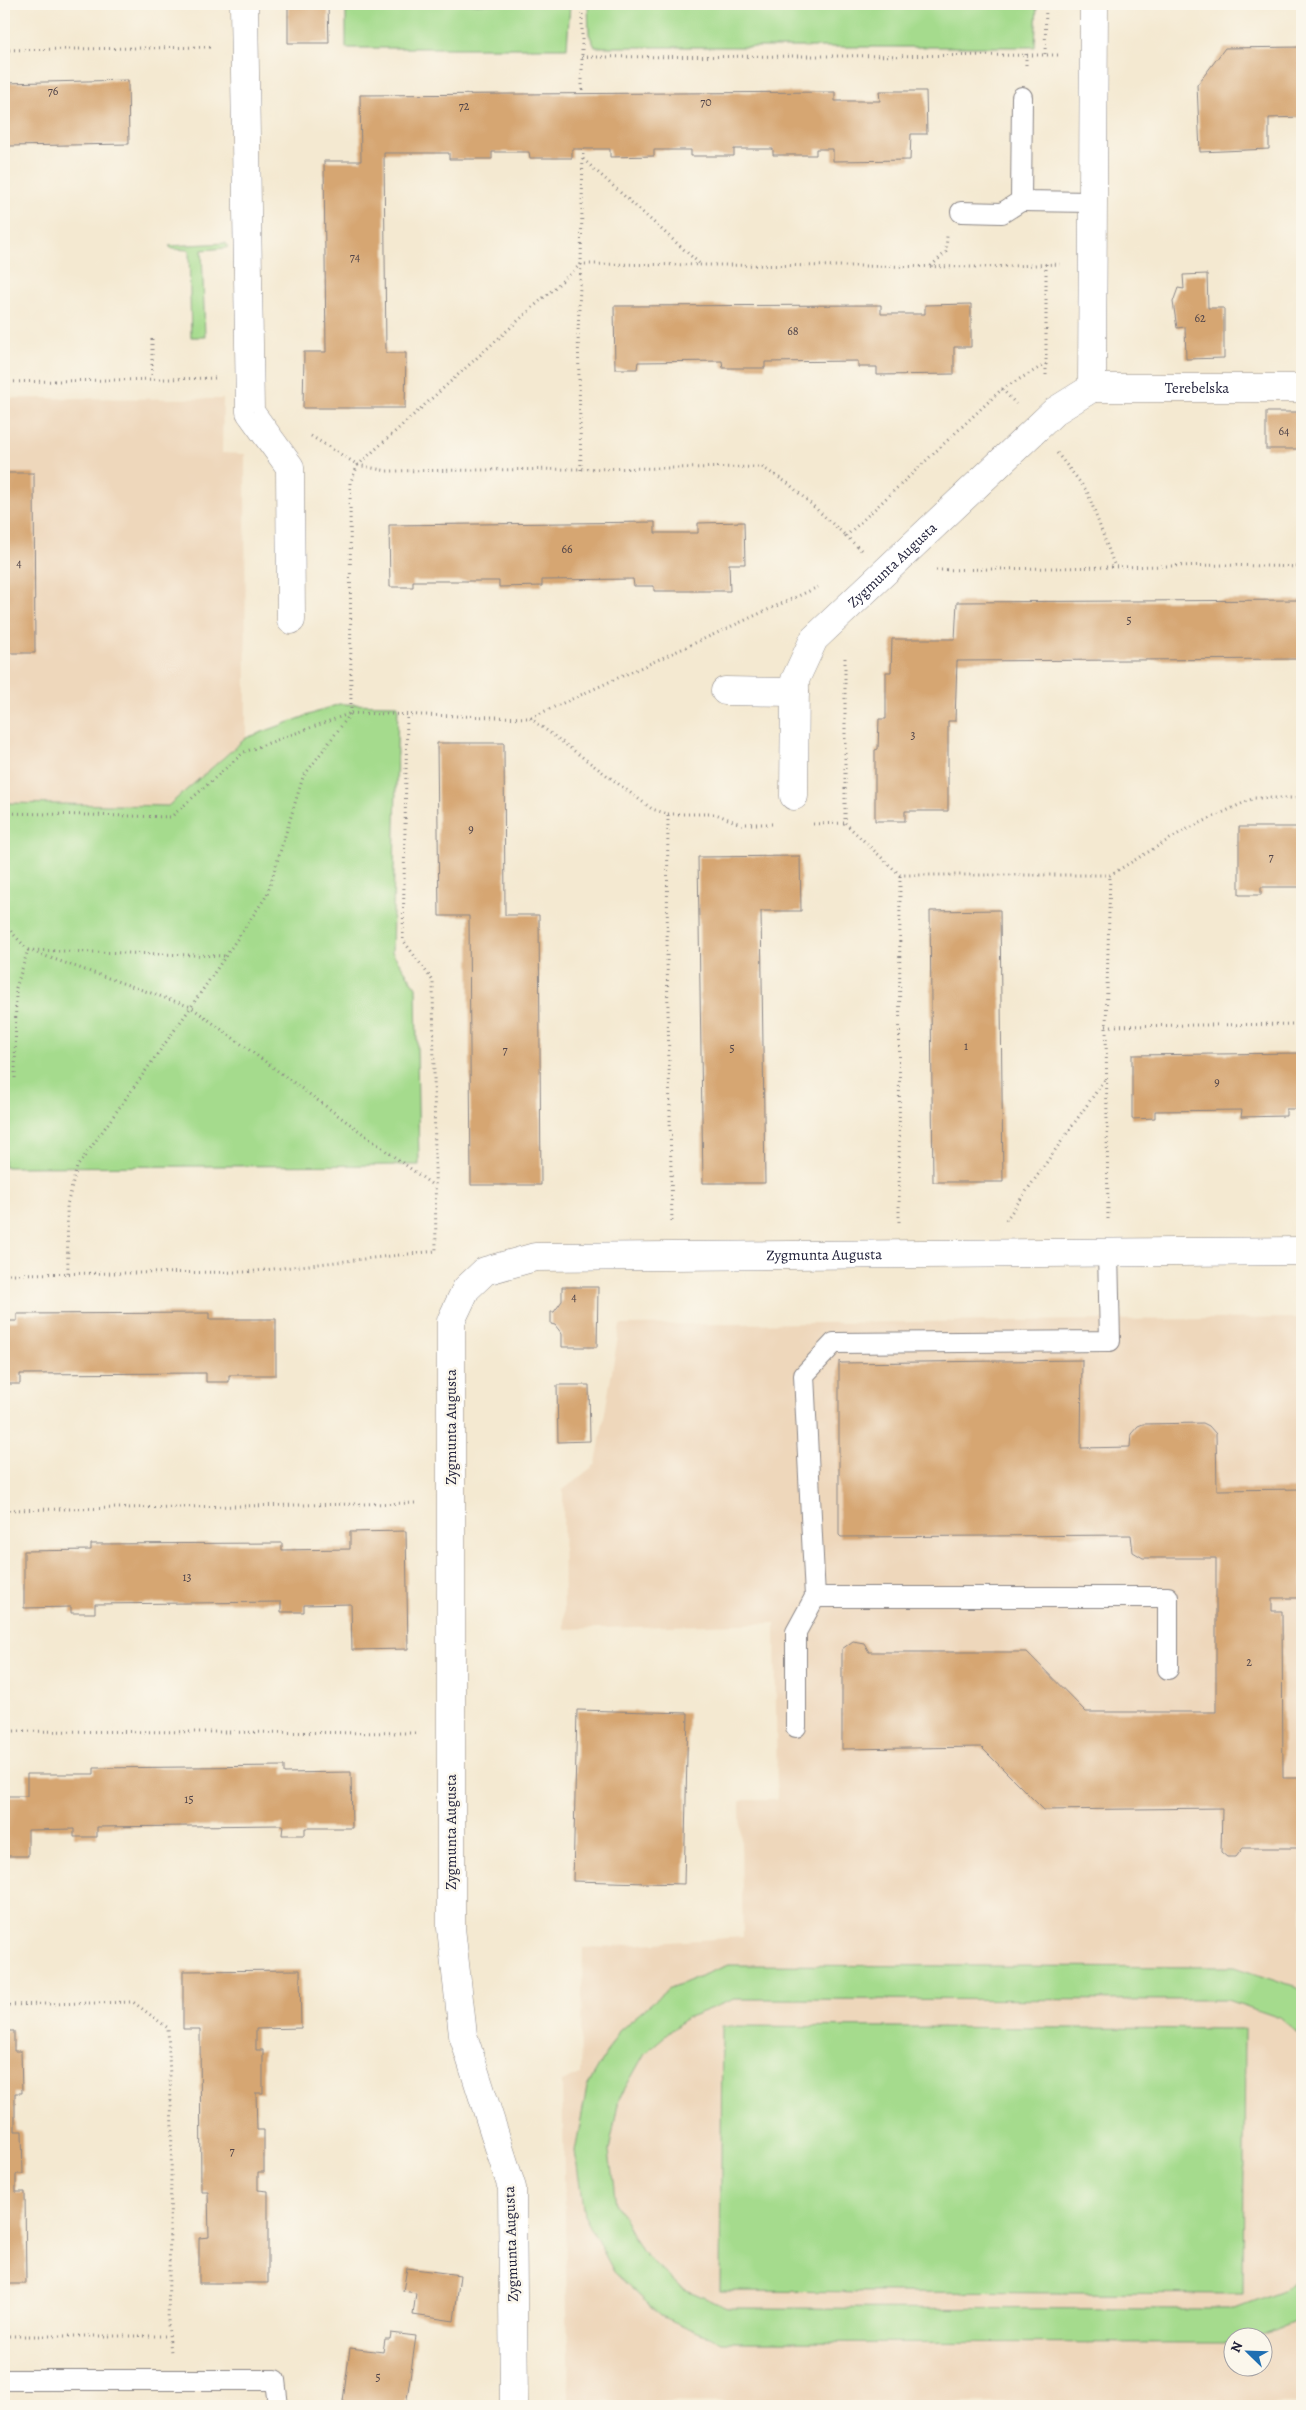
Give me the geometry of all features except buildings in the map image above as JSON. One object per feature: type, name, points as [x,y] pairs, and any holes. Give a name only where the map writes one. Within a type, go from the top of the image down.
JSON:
[{"type":"street","points":[[244,4],[250,412],[290,467],[291,620]]},
{"type":"street","points":[[1092,388],[1094,4]]},
{"type":"street","name":"Terebelska","points":[[1092,388],[1302,388]]},
{"type":"street","name":"Zygmunta Augusta","points":[[794,796],[795,680],[814,639],[883,571],[1055,411],[1092,388]]},
{"type":"street","points":[[725,691],[795,692]]},
{"type":"street","name":"Zygmunta Augusta","points":[[514,2406],[512,2188],[463,2035],[451,1928],[451,1321],[466,1289],[485,1271],[535,1257],[1302,1250]]},
{"type":"lane","points":[[1021,201],[1022,96]]},
{"type":"lane","points":[[962,212],[1002,213],[1021,201],[1094,202]]},
{"type":"lane","points":[[796,1727],[796,1632],[815,1597],[804,1375],[834,1343],[1110,1342],[1108,1252]]},
{"type":"lane","points":[[815,1597],[1168,1597],[1168,1669]]},
{"type":"lane","points":[[4,2380],[275,2380],[278,2406]]},
{"type":"path","points":[[582,4],[582,93]]},
{"type":"path","points":[[1045,54],[1046,4]]},
{"type":"path","points":[[4,50],[244,47]]},
{"type":"path","points":[[582,57],[1071,55]]},
{"type":"path","points":[[581,470],[578,332],[583,149]]},
{"type":"path","points":[[583,159],[700,264]]},
{"type":"path","points":[[68,1274],[67,1205],[77,1167],[191,1007],[267,895],[303,777],[351,713],[350,483],[358,465],[581,264],[986,267],[1062,264]]},
{"type":"path","points":[[1046,264],[1046,380]]},
{"type":"path","points":[[152,339],[152,379]]},
{"type":"path","points":[[846,536],[1002,389],[1046,364]]},
{"type":"path","points":[[4,382],[248,377]]},
{"type":"path","points":[[1002,389],[1037,428],[1087,491],[1115,567]]},
{"type":"path","points":[[358,465],[387,471],[762,468],[789,484],[883,571]]},
{"type":"path","points":[[928,570],[1225,565],[1302,567]]},
{"type":"path","points":[[4,813],[171,816],[244,752],[351,713],[530,718],[826,584]]},
{"type":"path","points":[[844,823],[845,651]]},
{"type":"path","points":[[4,1274],[246,1272],[436,1252],[433,981],[403,940],[407,714]]},
{"type":"path","points":[[530,718],[652,809],[668,814],[716,814],[740,824],[776,824]]},
{"type":"path","points":[[811,824],[844,823],[900,875],[1110,875],[1183,831],[1254,798],[1302,798]]},
{"type":"path","points":[[668,814],[667,957],[672,1256]]},
{"type":"path","points":[[898,1254],[900,875]]},
{"type":"path","points":[[1108,1252],[1106,1026],[1110,875]]},
{"type":"path","points":[[4,924],[28,950],[191,1007],[434,1187]]},
{"type":"path","points":[[28,950],[226,956]]},
{"type":"path","points":[[15,1078],[16,988],[28,950]]},
{"type":"path","points":[[1106,1026],[1302,1024]]},
{"type":"path","points":[[1004,1222],[1106,1078]]},
{"type":"path","points":[[4,1510],[451,1502]]},
{"type":"path","points":[[4,1731],[451,1733]]},
{"type":"path","points":[[4,2005],[132,2002],[168,2028],[172,2127],[169,2336],[176,2379]]},
{"type":"path","points":[[4,2336],[169,2336]]},
{"type":"shaded area","points":[[4,398],[223,399],[222,453],[245,454],[246,738],[168,806],[4,803]]},
{"type":"shaded area","points":[[1302,1318],[1302,2395],[1300,2404],[569,2402],[562,2082],[580,2074],[583,1948],[743,1937],[740,1800],[777,1800],[775,1623],[564,1629],[563,1490],[596,1464],[620,1325]]},
{"type":"green space","points":[[346,4],[570,4],[567,48],[346,48]]},
{"type":"green space","points":[[588,4],[1037,4],[1035,47],[595,47],[589,34]]},
{"type":"green space","points":[[226,243],[228,247],[226,248],[202,250],[205,337],[191,337],[189,250],[172,249],[169,246]]},
{"type":"green space","points":[[339,704],[398,705],[392,952],[416,987],[419,1165],[4,1167],[4,803],[168,806],[246,738]]},
{"type":"green space","points":[[728,1965],[1234,1967],[1297,1988],[1302,1993],[1302,2037],[1280,2018],[1228,2000],[735,1999],[686,2018],[645,2053],[619,2099],[609,2151],[616,2204],[641,2251],[680,2287],[728,2308],[1236,2309],[1286,2290],[1302,2275],[1302,2319],[1274,2330],[1274,2328],[1224,2328],[1224,2343],[721,2342],[661,2316],[614,2272],[584,2215],[575,2151],[587,2087],[619,2031],[668,1989]]},
{"type":"green space","points":[[722,2026],[1245,2029],[1243,2294],[720,2291]]}]
